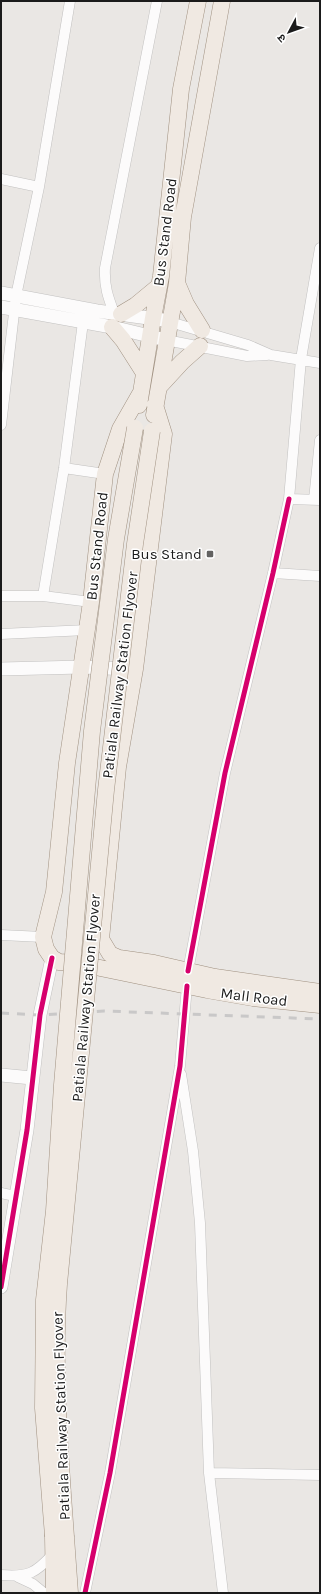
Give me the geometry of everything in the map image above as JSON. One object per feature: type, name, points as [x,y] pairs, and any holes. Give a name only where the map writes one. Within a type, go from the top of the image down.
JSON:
[{"type":"main road","name":"Bus Stand Road","points":[[43,937],[54,892],[67,763],[91,602],[105,474],[120,429],[140,394],[159,286],[181,89],[198,1]]},
{"type":"main road","name":"Bus Stand Road","points":[[154,405],[159,387],[177,283],[183,217],[222,1]]},
{"type":"main road","points":[[159,387],[201,338],[177,283]]},
{"type":"main road","points":[[144,373],[123,340],[116,318],[136,305],[159,286]]},
{"type":"main road","name":"Patiala Railway Station Flyover","points":[[70,1593],[59,1537],[43,1408],[44,1300],[54,1211],[63,1070],[92,731],[116,539],[136,428],[140,394]]},
{"type":"main road","points":[[154,405],[164,434],[135,669],[118,767],[101,940],[110,954],[118,958],[154,963],[188,978]]},
{"type":"main road","name":"Patiala Railway Station Flyover","points":[[54,1593],[53,1554],[59,1537],[57,1327],[59,1284],[106,790],[135,544],[152,431],[154,405]]},
{"type":"main road","points":[[43,937],[46,949],[52,958],[59,962],[188,978]]},
{"type":"main road","name":"Mall Road","points":[[188,978],[215,977],[320,992]]},
{"type":"main road","name":"Mall Road","points":[[188,978],[253,998],[320,1005]]},
{"type":"street","points":[[1,425],[16,296],[39,187],[70,1]]},
{"type":"street","points":[[116,318],[104,281],[157,1]]},
{"type":"street","points":[[1,179],[39,187]]},
{"type":"street","points":[[84,1593],[110,1473],[180,1066],[188,978],[225,773],[273,573],[289,499],[301,359],[320,248]]},
{"type":"street","points":[[1,293],[116,318],[150,336],[166,340],[201,338],[248,345],[271,355]]},
{"type":"street","points":[[1,307],[83,322],[116,318],[153,318],[170,322],[201,338],[247,356],[271,355],[320,363]]},
{"type":"street","points":[[43,596],[64,468],[83,322]]},
{"type":"street","points":[[289,499],[317,500],[320,440]]},
{"type":"street","points":[[64,468],[105,474]]},
{"type":"street","points":[[273,573],[320,576]]},
{"type":"street","points":[[1,596],[43,596],[91,602]]},
{"type":"street","points":[[1,634],[87,630]]},
{"type":"street","points":[[1,669],[135,669]]},
{"type":"street","points":[[1,935],[43,937]]},
{"type":"street","points":[[1,1287],[27,1130],[40,1015],[52,958]]},
{"type":"street","points":[[180,1066],[193,1151],[200,1223],[209,1473],[223,1593]]},
{"type":"street","points":[[1,1075],[32,1078]]},
{"type":"street","points":[[1,1193],[15,1196]]},
{"type":"street","points":[[209,1473],[320,1475]]},
{"type":"street","points":[[1,1575],[18,1576],[35,1571],[53,1554]]},
{"type":"street","points":[[18,1576],[33,1584],[44,1593]]},
{"type":"railway","points":[[1,1013],[40,1015],[104,1011],[320,1019]]},
{"type":"cycle path","points":[[188,971],[225,773],[273,573],[289,499]]},
{"type":"cycle path","points":[[1,1287],[27,1130],[40,1015],[52,958]]},
{"type":"cycle path","points":[[85,1593],[110,1473],[180,1066],[187,986]]},
{"type":"place","name":"Bus Stand","points":[[210,554]]}]
